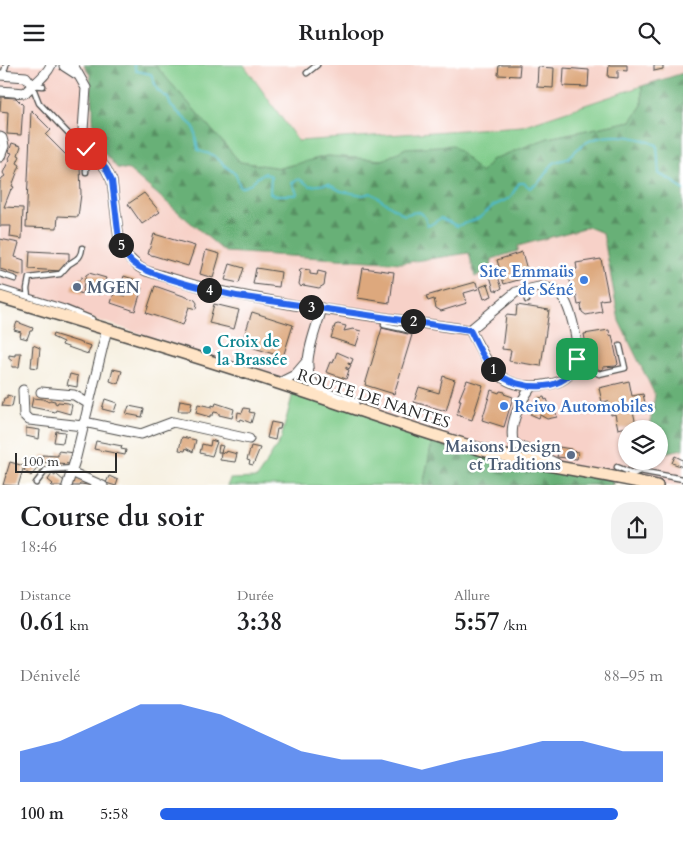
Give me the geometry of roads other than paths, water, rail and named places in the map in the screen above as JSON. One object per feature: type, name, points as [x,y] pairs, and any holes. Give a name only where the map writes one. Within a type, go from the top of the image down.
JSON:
[{"type":"main road","name":"ROUTE DE NANTES","points":[[0,297],[279,383],[491,452],[580,471],[628,476],[657,485]]},
{"type":"street","points":[[0,91],[25,93],[32,85],[40,81],[49,69],[64,65],[78,75],[86,88],[83,130],[86,149],[106,169],[112,181],[119,239],[117,247],[139,267],[193,285],[237,296],[470,330],[508,297],[525,289],[547,287],[561,295],[568,306],[576,341],[577,362],[571,373],[562,381],[531,387],[514,383],[497,373],[488,363],[470,330]]},
{"type":"street","points":[[2,75],[26,77],[32,85]]},
{"type":"street","points":[[0,137],[4,146],[0,157]]},
{"type":"street","points":[[322,309],[307,361],[308,375],[311,382],[320,390],[385,415],[394,422]]},
{"type":"street","points":[[67,485],[84,424],[102,328]]},
{"type":"street","points":[[279,383],[295,375],[307,361]]},
{"type":"street","points":[[296,389],[306,381],[308,375]]},
{"type":"street","points":[[531,387],[523,396],[513,425],[513,441],[517,445],[542,457],[580,471]]},
{"type":"street","points":[[23,389],[24,415],[30,421],[84,424],[141,434],[173,422],[250,439]]},
{"type":"street","points":[[41,392],[74,395],[88,404]]},
{"type":"street","points":[[72,470],[103,485]]},
{"type":"lane","points":[[2,75],[6,65]]},
{"type":"lane","points":[[307,73],[317,65]]},
{"type":"lane","points":[[43,86],[32,85],[39,103],[86,149],[86,172]]},
{"type":"lane","points":[[28,297],[29,277],[57,276],[71,263],[78,260],[82,248]]},
{"type":"lane","points":[[0,274],[15,279]]},
{"type":"lane","points":[[0,288],[66,308],[93,320],[102,328]]},
{"type":"lane","points":[[525,289],[527,300]]},
{"type":"lane","points":[[577,362],[599,374],[625,368],[620,346]]},
{"type":"lane","points":[[617,467],[628,476],[640,471],[683,479]]},
{"type":"lane","points":[[36,483],[46,470],[72,470]]},
{"type":"waterway","points":[[134,65],[136,71],[151,74],[158,91],[168,98],[171,106],[194,127],[198,150],[211,154],[233,172],[237,177],[240,187],[247,186],[265,173],[271,176],[270,193],[274,195],[296,195],[297,193],[292,183],[299,179],[310,186],[328,184],[341,191],[363,195],[371,193],[404,215],[416,212],[422,213],[427,225],[441,218],[457,226],[479,218],[493,206],[510,198],[519,183],[524,183],[530,188],[535,185],[554,163],[568,158],[582,145],[609,136],[629,137],[657,145],[659,174],[673,181],[683,190]]},
{"type":"place","name":"Site Emmaüs de Séné","points":[[584,280]]},
{"type":"place","name":"MGEN","points":[[77,287]]},
{"type":"place","name":"Croix de la Brassée","points":[[207,350]]},
{"type":"place","name":"Reivo Automobiles","points":[[504,406]]},
{"type":"place","name":"Maisons Design et Traditions","points":[[571,455]]}]
